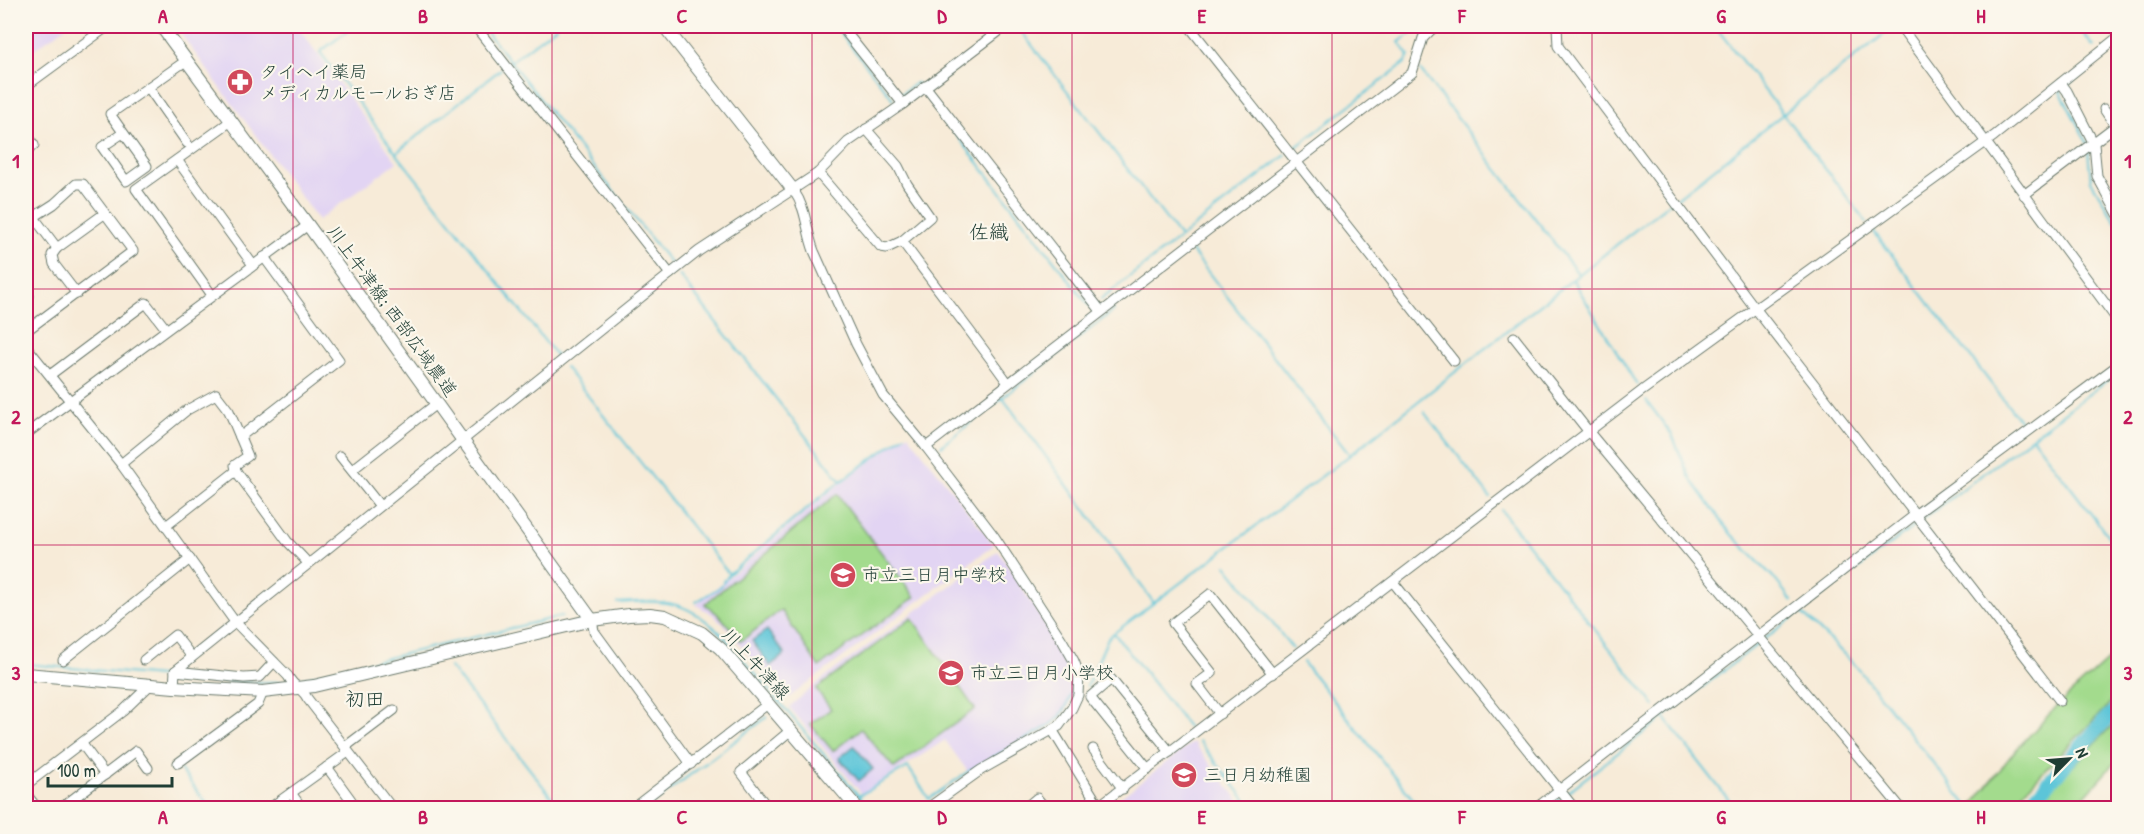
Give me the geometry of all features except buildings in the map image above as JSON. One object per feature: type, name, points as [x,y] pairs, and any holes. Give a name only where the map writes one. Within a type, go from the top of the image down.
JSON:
[{"type":"main road","name":"川上牛津線; 西部広域農道","points":[[161,26],[308,225],[591,620]]},
{"type":"main road","points":[[664,26],[794,190]]},
{"type":"main road","name":"川上牛津線","points":[[26,674],[263,692],[293,683],[591,620],[650,614],[665,616],[702,633],[721,649],[857,808]]},
{"type":"street","points":[[26,86],[108,26]]},
{"type":"street","points":[[476,26],[670,274]]},
{"type":"street","points":[[841,26],[903,104]]},
{"type":"street","points":[[174,687],[175,671],[670,274],[699,251],[818,173],[848,142],[903,104],[1005,26]]},
{"type":"street","points":[[1189,26],[1454,361]]},
{"type":"street","points":[[926,447],[1412,73],[1422,38],[1435,26]]},
{"type":"street","points":[[1557,26],[1558,46],[1755,308],[2060,701]]},
{"type":"street","points":[[1900,26],[2118,321]]},
{"type":"street","points":[[1053,731],[1098,807],[1643,390],[1994,136],[2118,37]]},
{"type":"street","points":[[123,133],[102,147],[126,181],[147,166],[110,114],[187,60]]},
{"type":"street","points":[[2061,83],[2094,144],[2097,176],[2118,214]]},
{"type":"street","points":[[925,86],[1101,311]]},
{"type":"street","points":[[148,87],[187,143]]},
{"type":"street","points":[[2024,195],[2117,129],[2104,109]]},
{"type":"street","points":[[212,295],[136,189],[231,121]]},
{"type":"street","points":[[818,173],[881,247],[887,248],[902,241],[930,217],[906,184],[898,166],[866,129]]},
{"type":"street","points":[[26,133],[34,145],[26,151]]},
{"type":"street","points":[[177,160],[253,265]]},
{"type":"street","points":[[26,331],[133,252],[83,184],[76,184],[54,204],[29,219],[57,248]]},
{"type":"street","points":[[794,190],[806,214],[814,251],[869,370],[890,405],[926,447],[994,536],[1077,667],[1080,682],[1078,695],[1065,720],[1053,731],[981,770],[928,808]]},
{"type":"street","points":[[76,294],[52,259],[53,251],[104,214]]},
{"type":"street","points":[[26,434],[308,225]]},
{"type":"street","points":[[902,241],[1008,383]]},
{"type":"street","points":[[240,437],[339,360],[264,257]]},
{"type":"street","points":[[26,291],[29,296],[26,298]]},
{"type":"street","points":[[50,375],[146,303],[166,329]]},
{"type":"street","points":[[1514,337],[1589,432],[1901,808]]},
{"type":"street","points":[[26,346],[121,464],[235,622],[293,683],[305,692],[307,698],[392,808]]},
{"type":"street","points":[[1536,808],[1760,640],[1916,514],[2118,365]]},
{"type":"street","points":[[121,464],[187,410],[216,394],[229,411],[248,456],[235,465],[236,471],[287,541],[308,563]]},
{"type":"street","points":[[352,470],[436,404]]},
{"type":"street","points":[[340,456],[380,506]]},
{"type":"street","points":[[166,526],[236,471]]},
{"type":"street","points":[[63,660],[190,559]]},
{"type":"street","points":[[1393,582],[1574,808]]},
{"type":"street","points":[[1220,714],[1197,684],[1212,673],[1173,624],[1210,594],[1273,674]]},
{"type":"street","points":[[591,620],[594,632],[691,764]]},
{"type":"street","points":[[144,660],[175,635],[192,657]]},
{"type":"street","points":[[175,671],[244,678],[260,677],[274,662]]},
{"type":"street","points":[[1148,769],[1090,697],[1112,679],[1170,752]]},
{"type":"street","points":[[26,784],[82,744],[123,711],[150,685]]},
{"type":"street","points":[[178,763],[258,704],[263,692]]},
{"type":"street","points":[[633,808],[769,703]]},
{"type":"street","points":[[270,808],[327,767],[394,710]]},
{"type":"street","points":[[768,808],[741,772],[791,730]]},
{"type":"street","points":[[82,744],[105,775]]},
{"type":"street","points":[[1093,749],[1123,789]]},
{"type":"street","points":[[61,808],[136,751],[148,768]]},
{"type":"street","points":[[327,767],[351,800]]},
{"type":"street","points":[[291,793],[302,808]]},
{"type":"street","points":[[26,794],[37,808]]},
{"type":"street","points":[[1025,808],[1037,798],[1045,808]]},
{"type":"shaded area","points":[[26,26],[67,26],[26,55]]},
{"type":"shaded area","points":[[175,26],[297,26],[397,162],[318,220]]},
{"type":"shaded area","name":"市立三日月中学校","points":[[908,434],[994,545],[788,698],[775,687],[726,627],[712,614],[696,605],[837,486]]},
{"type":"shaded area","name":"市立三日月小学校","points":[[998,551],[1073,670],[1075,687],[1069,705],[1061,717],[1048,728],[969,773],[945,740],[862,794],[789,707],[825,677]]},
{"type":"shaded area","name":"三日月幼稚園","points":[[1193,742],[1245,808],[1107,808]]},
{"type":"green space","points":[[837,494],[915,597],[819,667],[781,610],[741,641],[720,616],[705,604]]},
{"type":"green space","points":[[912,618],[975,709],[894,768],[861,729],[833,751],[810,724],[831,709],[816,689]]},
{"type":"green space","points":[[2118,651],[2118,695],[2026,790],[2013,808],[1970,808],[2013,753],[2057,706]]},
{"type":"green space","points":[[2118,719],[2118,759],[2074,808],[2033,808]]},
{"type":"water","points":[[767,630],[785,654],[770,666],[752,641]]},
{"type":"water","points":[[854,746],[873,769],[859,781],[839,758]]},
{"type":"waterway","points":[[354,26],[320,52],[396,153],[558,358]]},
{"type":"waterway","points":[[482,26],[672,265]]},
{"type":"waterway","points":[[510,62],[557,26]]},
{"type":"waterway","points":[[835,26],[893,99]]},
{"type":"waterway","points":[[1017,26],[1180,237]]},
{"type":"waterway","points":[[1291,151],[1406,62],[1409,55],[1399,42],[1422,26]]},
{"type":"waterway","points":[[1715,26],[1867,223]]},
{"type":"waterway","points":[[2077,26],[2094,47]]},
{"type":"waterway","points":[[1677,198],[1893,27]]},
{"type":"waterway","points":[[2067,85],[2118,44]]},
{"type":"waterway","points":[[396,153],[501,69]]},
{"type":"waterway","points":[[1420,70],[1579,275]]},
{"type":"waterway","points":[[901,94],[916,83],[918,84]]},
{"type":"waterway","points":[[2062,89],[2060,91],[2088,144]]},
{"type":"waterway","points":[[925,94],[1090,307]]},
{"type":"waterway","points":[[2088,150],[2091,181],[2118,226]]},
{"type":"waterway","points":[[1101,299],[1286,155]]},
{"type":"waterway","points":[[1087,686],[1108,638],[1114,633],[1350,455],[1672,201]]},
{"type":"waterway","points":[[1871,228],[2023,425]]},
{"type":"waterway","points":[[1191,250],[1349,454]]},
{"type":"waterway","points":[[679,275],[840,480]]},
{"type":"waterway","points":[[1573,280],[1637,385]]},
{"type":"waterway","points":[[941,446],[1114,310]]},
{"type":"waterway","points":[[565,367],[729,574]]},
{"type":"waterway","points":[[1922,520],[2118,372]]},
{"type":"waterway","points":[[1002,397],[1154,603]]},
{"type":"waterway","points":[[1646,400],[1672,435],[1690,478],[1731,534],[1773,577],[1792,601]]},
{"type":"waterway","points":[[1424,412],[1490,497]]},
{"type":"waterway","points":[[696,602],[720,587],[729,574],[833,487],[905,435]]},
{"type":"waterway","points":[[2032,437],[2118,549]]},
{"type":"waterway","points":[[1501,510],[1655,706]]},
{"type":"waterway","points":[[1764,639],[1917,524]]},
{"type":"waterway","points":[[1226,565],[1293,649]]},
{"type":"waterway","points":[[618,603],[650,601],[677,605],[689,610],[712,626],[725,638],[869,808]]},
{"type":"waterway","points":[[1801,612],[1856,666],[1969,808]]},
{"type":"waterway","points":[[296,680],[562,616]]},
{"type":"waterway","points":[[1114,633],[1189,728]]},
{"type":"waterway","points":[[1565,794],[1759,643]]},
{"type":"waterway","points":[[1303,662],[1420,808]]},
{"type":"waterway","points":[[26,664],[171,677]]},
{"type":"waterway","points":[[450,667],[560,808]]},
{"type":"waterway","points":[[177,677],[236,682],[288,682]]},
{"type":"waterway","points":[[860,795],[908,767],[929,799],[969,771],[1047,727],[1060,717],[1074,685]]},
{"type":"waterway","points":[[2026,808],[2118,708]]},
{"type":"waterway","points":[[646,808],[767,717]]},
{"type":"waterway","points":[[1664,717],[1735,808]]},
{"type":"waterway","points":[[1199,741],[1252,808]]},
{"type":"waterway","points":[[180,769],[210,808]]},
{"type":"waterway","points":[[1546,808],[1560,798]]},
{"type":"place","name":"タイヘイ薬局 メディカルモールおぎ店","points":[[240,82]]},
{"type":"place","name":"市立三日月中学校","points":[[843,575]]},
{"type":"place","name":"市立三日月小学校","points":[[951,673]]},
{"type":"place","name":"三日月幼稚園","points":[[1184,775]]},
{"type":"district","name":"佐織","points":[[989,232]]},
{"type":"district","name":"初田","points":[[365,699]]}]
